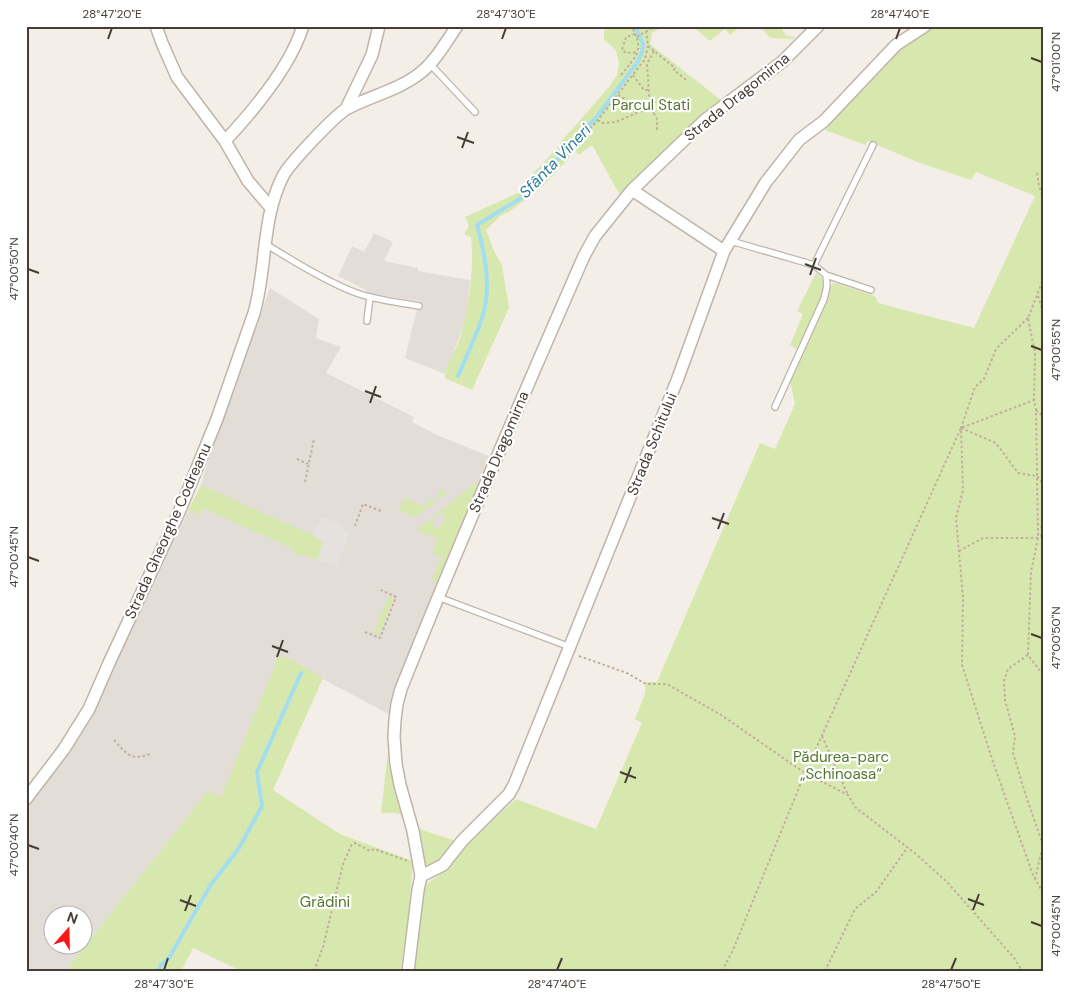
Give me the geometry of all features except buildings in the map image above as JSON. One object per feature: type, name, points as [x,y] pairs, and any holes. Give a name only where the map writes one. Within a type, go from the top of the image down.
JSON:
[{"type":"street","points":[[156,26],[177,77],[225,141],[248,182],[271,208]]},
{"type":"street","points":[[225,141],[288,60],[299,39],[303,26]]},
{"type":"street","points":[[346,109],[367,66],[379,26]]},
{"type":"street","name":"Strada Gheorghe Codreanu","points":[[26,799],[64,749],[89,709],[147,578],[180,510],[217,419],[254,313],[271,208],[283,175],[346,109],[409,81],[430,64],[457,26]]},
{"type":"street","name":"Strada Dragomirna","points":[[408,971],[420,871],[413,831],[396,764],[394,729],[397,704],[401,689],[493,465],[584,256],[595,236],[632,190],[705,120],[782,62],[818,26]]},
{"type":"street","name":"Strada Schitului","points":[[420,871],[443,865],[462,841],[509,794],[514,785],[678,378],[724,251],[762,188],[799,140],[824,121],[896,46],[925,26]]},
{"type":"street","points":[[632,190],[724,251]]},
{"type":"lane","points":[[430,64],[475,112]]},
{"type":"lane","points":[[814,265],[873,145]]},
{"type":"lane","points":[[731,241],[814,265],[826,275],[871,290]]},
{"type":"lane","points":[[264,243],[293,261],[345,288],[370,297],[419,306]]},
{"type":"lane","points":[[775,407],[824,299],[827,286],[826,275]]},
{"type":"lane","points":[[366,321],[370,297]]},
{"type":"lane","points":[[438,597],[569,649]]},
{"type":"path","points":[[621,75],[637,52],[639,42],[631,26]]},
{"type":"path","points":[[637,52],[626,53],[622,50],[626,37],[636,35],[655,26]]},
{"type":"path","points":[[573,147],[598,120],[645,58],[648,46],[646,31]]},
{"type":"path","points":[[648,46],[675,68],[674,70],[686,80]]},
{"type":"path","points":[[654,51],[647,64],[650,107],[657,119],[657,129],[659,131]]},
{"type":"path","points":[[633,75],[644,90],[649,90]]},
{"type":"path","points":[[618,95],[644,110]]},
{"type":"path","points":[[653,113],[654,102],[657,100],[664,101],[665,107]]},
{"type":"path","points":[[598,120],[602,123],[616,122],[650,107]]},
{"type":"path","points":[[1037,173],[1044,200]]},
{"type":"path","points":[[722,971],[805,773],[961,428],[975,387],[984,378],[996,349],[1028,318],[1044,277]]},
{"type":"path","points":[[1037,295],[1044,315]]},
{"type":"path","points":[[1028,318],[1035,353],[1034,400],[1036,410],[1038,538],[1031,572],[1028,655],[1044,676]]},
{"type":"path","points":[[961,428],[1034,400]]},
{"type":"path","points":[[1036,410],[1044,417]]},
{"type":"path","points":[[961,428],[996,443],[1018,472],[1037,476],[1044,485]]},
{"type":"path","points":[[961,428],[963,490],[956,518],[963,598],[962,665],[994,765],[1035,879],[1044,894]]},
{"type":"path","points":[[305,482],[314,439]]},
{"type":"path","points":[[297,459],[308,464]]},
{"type":"path","points":[[355,526],[363,504],[380,511]]},
{"type":"path","points":[[1037,523],[1044,530]]},
{"type":"path","points":[[959,552],[983,538],[1038,538],[1044,533]]},
{"type":"path","points":[[365,632],[380,638],[396,597],[380,590]]},
{"type":"path","points":[[569,649],[627,673],[646,684],[667,684],[721,715],[805,773],[848,795]]},
{"type":"path","points":[[1028,655],[1008,669],[1004,681],[1005,700],[1015,736],[1013,753],[1043,845],[1035,879]]},
{"type":"path","points":[[822,736],[855,807],[948,882],[1015,959],[1022,971]]},
{"type":"path","points":[[114,740],[130,755],[139,758],[150,754]]},
{"type":"path","points":[[314,971],[325,940],[343,864],[352,844],[355,843],[370,851],[374,850],[420,871]]},
{"type":"path","points":[[825,971],[856,909],[876,892],[908,848]]},
{"type":"shaded area","points":[[374,233],[393,242],[384,261],[418,268],[418,271],[470,280],[466,319],[445,374],[405,358],[419,301],[367,293],[366,290],[338,276],[352,246],[364,252]]},
{"type":"shaded area","points":[[270,288],[319,319],[316,338],[341,347],[326,373],[414,417],[412,422],[437,435],[491,457],[486,461],[484,475],[438,582],[395,692],[389,714],[279,656],[221,798],[208,791],[92,937],[92,904],[42,904],[42,954],[79,954],[65,971],[26,971],[26,809],[75,744],[83,725],[95,710],[151,587],[201,485]]},
{"type":"shaded area","points":[[322,517],[344,527],[343,530],[350,533],[336,567],[318,560],[323,542],[312,535]]},
{"type":"green space","name":"Parcul Stati","points":[[608,26],[664,26],[652,33],[650,44],[722,101],[620,195],[592,145],[579,155],[573,149],[570,157],[543,186],[509,212],[501,215],[486,230],[502,265],[509,308],[472,390],[445,378],[449,363],[460,338],[470,288],[472,248],[471,237],[464,234],[469,226],[465,217],[524,190],[527,180],[561,144],[610,86],[617,75],[619,63],[616,50],[604,40],[604,31]]},
{"type":"green space","points":[[692,26],[741,26],[730,35],[725,29],[710,41]]},
{"type":"green space","points":[[760,26],[780,26],[786,36],[794,37],[794,39],[770,38]]},
{"type":"green space","name":"Pădurea-parc „Schinoasa“","points":[[935,26],[1044,26],[1044,971],[414,971],[425,885],[442,873],[465,846],[516,799],[596,829],[642,723],[635,719],[645,694],[646,682],[657,682],[760,443],[775,449],[795,404],[790,380],[833,283],[875,296],[878,303],[974,328],[1035,196],[976,172],[971,180],[917,162],[868,141],[865,145],[825,130],[867,80],[904,44]]},
{"type":"green space","points":[[816,273],[823,282],[823,292],[798,350],[790,345],[803,314],[797,311]]},
{"type":"green space","points":[[481,482],[438,582],[431,581],[442,557],[432,553],[438,537],[436,538],[418,531],[419,528],[431,519],[435,521],[432,526],[439,529],[446,516],[440,513],[437,518],[434,516],[473,485]]},
{"type":"green space","points":[[201,485],[312,535],[323,542],[318,560],[292,552],[293,549],[203,508],[198,517],[196,515],[198,512],[195,510],[193,513],[188,511]]},
{"type":"green space","points":[[440,490],[447,492],[416,517],[398,510],[404,498],[425,507],[430,499],[435,501]]},
{"type":"green space","points":[[388,597],[394,598],[379,635],[373,634]]},
{"type":"green space","name":"Grădini","points":[[279,655],[296,662],[323,678],[273,790],[340,834],[413,861],[407,930],[400,971],[241,971],[193,948],[181,971],[65,971],[79,954],[92,954],[92,937],[208,791],[221,797]]},
{"type":"green space","points":[[391,751],[408,829],[400,814],[381,813],[388,752]]},
{"type":"green space","points":[[416,828],[456,841],[436,866],[430,867],[422,861]]},
{"type":"waterway","name":"Sfânta Vineri","points":[[458,376],[480,325],[487,295],[485,259],[477,225],[521,198],[542,179],[572,142],[596,118],[637,63],[642,52],[643,44],[635,26]]},
{"type":"waterway","name":"Sfânta Vineri","points":[[158,971],[161,965],[169,958],[210,886],[239,848],[262,806],[257,772],[301,673]]}]
